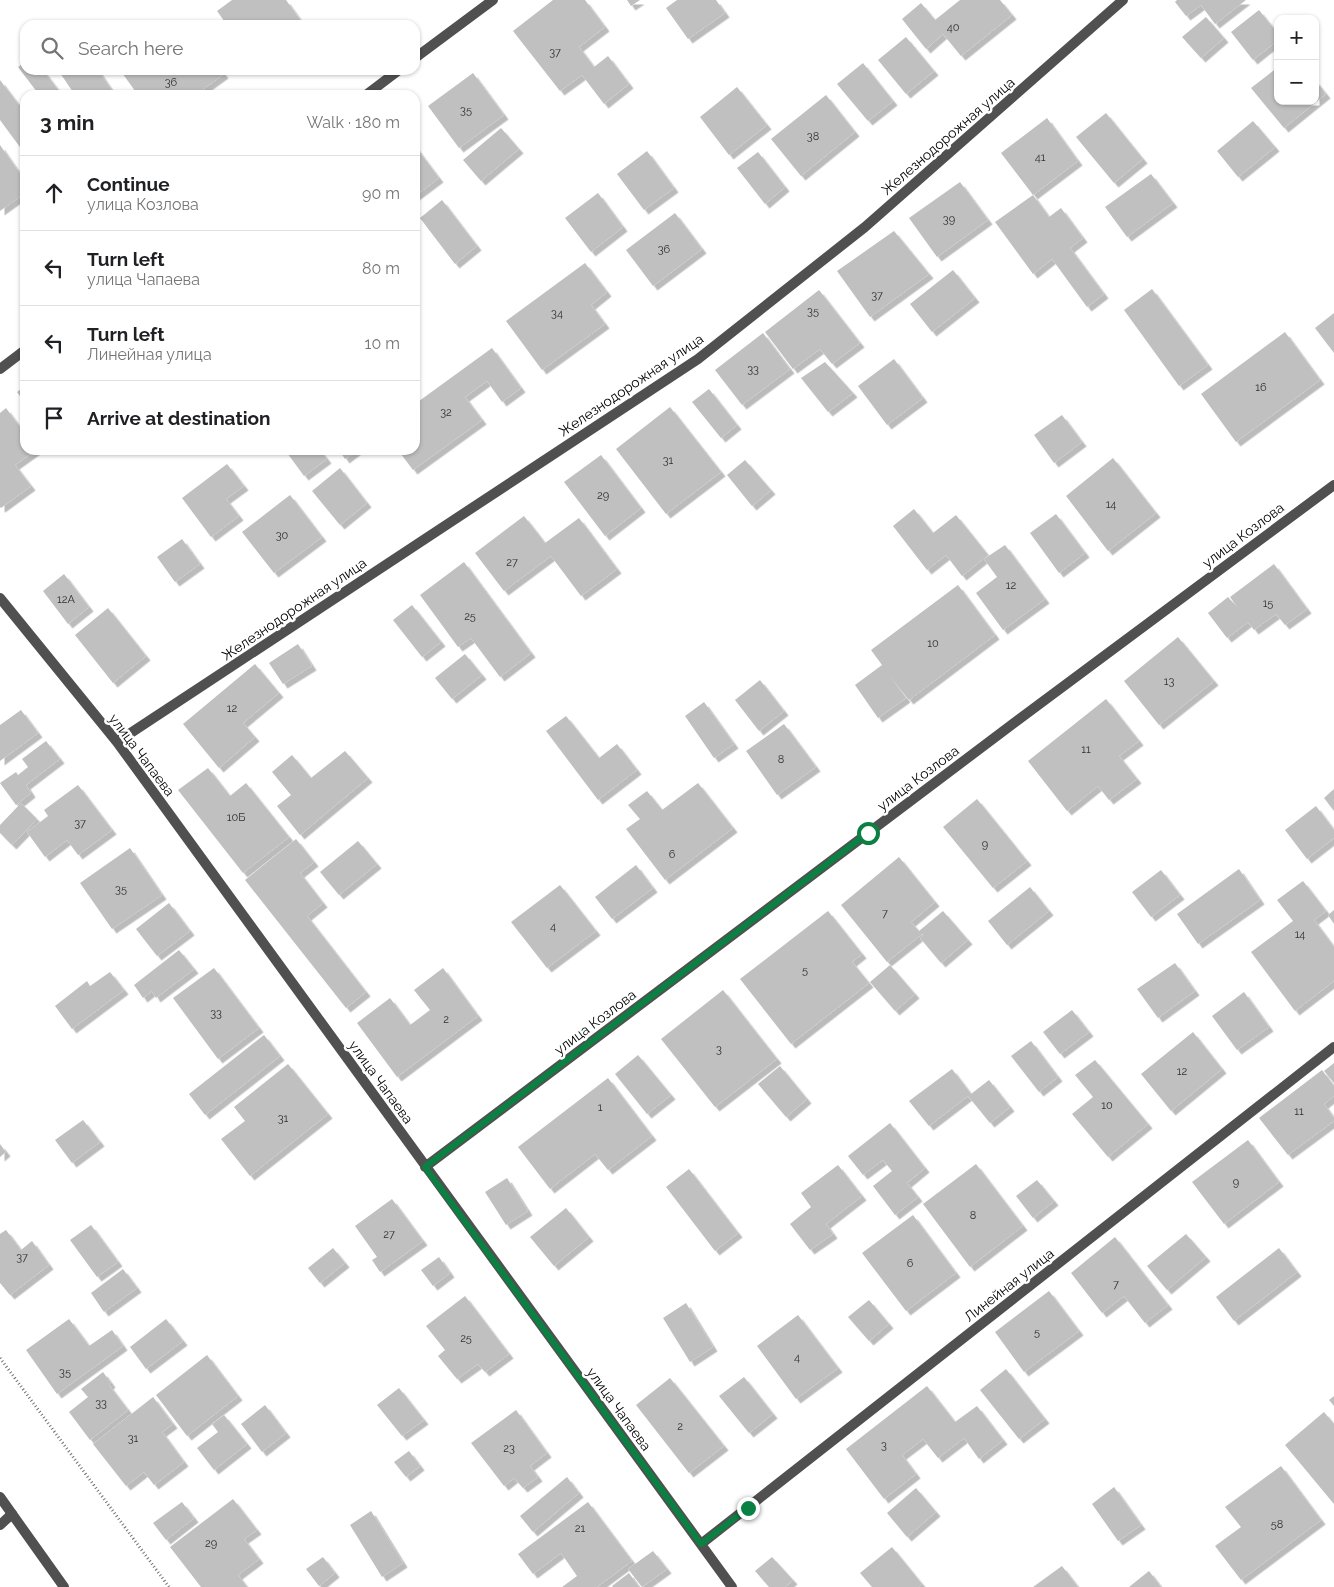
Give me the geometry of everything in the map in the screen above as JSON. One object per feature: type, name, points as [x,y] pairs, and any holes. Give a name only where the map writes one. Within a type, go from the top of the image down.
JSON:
[{"type":"street","points":[[420,54],[493,0]]},
{"type":"street","name":"Железнодорожная улица","points":[[117,742],[698,359],[865,227],[1123,0]]},
{"type":"street","points":[[373,90],[392,75]]},
{"type":"street","points":[[0,369],[20,354]]},
{"type":"street","name":"улица Козлова","points":[[425,1167],[994,738],[1334,485]]},
{"type":"street","name":"улица Чапаева","points":[[0,598],[117,742],[732,1587]]},
{"type":"street","name":"Линейная улица","points":[[701,1544],[1334,1047]]},
{"type":"street","points":[[0,1497],[64,1587]]},
{"type":"street","points":[[0,1525],[12,1514]]},
{"type":"path","points":[[0,1358],[169,1587]]},
{"type":"building","points":[[232,0],[286,0],[300,20],[223,20],[217,11]]},
{"type":"building","points":[[553,0],[585,0],[605,27],[579,47],[594,67],[608,56],[629,84],[604,104],[582,75],[560,91],[513,31]]},
{"type":"building","points":[[627,0],[640,0],[631,6]]},
{"type":"building","points":[[677,0],[716,0],[725,13],[688,39],[666,8]]},
{"type":"building","points":[[960,0],[1000,0],[1012,15],[961,56],[943,34],[926,49],[902,19],[921,3],[935,20]]},
{"type":"building","points":[[1177,0],[1246,0],[1215,24],[1201,5],[1186,16],[1175,2]]},
{"type":"building","points":[[1259,10],[1274,29],[1274,43],[1253,60],[1231,32]]},
{"type":"building","points":[[1206,17],[1224,38],[1201,58],[1182,37]]},
{"type":"building","points":[[906,37],[934,71],[906,94],[878,60]]},
{"type":"building","points":[[863,63],[893,101],[868,121],[837,84]]},
{"type":"building","points":[[1274,70],[1274,105],[1312,105],[1284,128],[1251,88]]},
{"type":"building","points":[[473,73],[504,115],[459,148],[428,106]]},
{"type":"building","points":[[24,75],[47,75],[58,90],[35,90]]},
{"type":"building","points":[[61,75],[101,75],[112,90],[72,90]]},
{"type":"building","points":[[124,75],[223,75],[202,90],[134,90]]},
{"type":"building","points":[[0,80],[20,104],[20,147],[0,120]]},
{"type":"building","points":[[1319,85],[1326,94],[1319,100]]},
{"type":"building","points":[[737,87],[767,125],[729,155],[700,117]]},
{"type":"building","points":[[826,95],[855,132],[801,176],[771,139]]},
{"type":"building","points":[[1106,113],[1143,159],[1114,183],[1076,137]]},
{"type":"building","points":[[1047,118],[1078,161],[1033,195],[1001,153]]},
{"type":"building","points":[[1253,121],[1275,147],[1238,177],[1217,151]]},
{"type":"building","points":[[501,128],[519,149],[481,181],[463,160]]},
{"type":"building","points":[[0,145],[20,174],[20,197],[0,211]]},
{"type":"building","points":[[647,151],[674,188],[644,210],[617,174]]},
{"type":"building","points":[[758,152],[785,187],[765,204],[737,168]]},
{"type":"building","points":[[420,153],[439,178],[420,192]]},
{"type":"building","points":[[1151,174],[1173,203],[1127,237],[1105,207]]},
{"type":"building","points":[[960,182],[988,220],[937,257],[909,218]]},
{"type":"building","points":[[598,193],[623,227],[591,252],[565,218]]},
{"type":"building","points":[[1033,195],[1049,217],[1061,208],[1083,238],[1070,248],[1104,294],[1087,307],[1052,259],[1033,274],[995,222]]},
{"type":"building","points":[[442,200],[477,246],[455,264],[420,218]]},
{"type":"building","points":[[675,213],[702,249],[653,286],[626,250]]},
{"type":"building","points":[[894,231],[929,274],[870,317],[837,271]]},
{"type":"building","points":[[585,263],[607,292],[591,305],[605,324],[542,370],[506,321]]},
{"type":"building","points":[[953,270],[975,298],[932,332],[910,304]]},
{"type":"building","points":[[1152,289],[1208,365],[1179,386],[1124,310]]},
{"type":"building","points":[[819,290],[860,343],[832,364],[820,349],[793,369],[765,332]]},
{"type":"building","points":[[1334,313],[1334,353],[1315,328]]},
{"type":"building","points":[[1285,332],[1320,380],[1236,442],[1201,394]]},
{"type":"building","points":[[763,333],[790,369],[742,405],[715,370]]},
{"type":"building","points":[[492,348],[521,388],[502,402],[487,381],[465,397],[482,420],[413,470],[402,455],[420,455],[420,400]]},
{"type":"building","points":[[894,359],[923,398],[887,425],[858,386]]},
{"type":"building","points":[[825,362],[853,393],[828,412],[801,378]]},
{"type":"building","points":[[709,389],[737,425],[721,438],[692,402]]},
{"type":"building","points":[[670,407],[721,472],[666,514],[616,449]]},
{"type":"building","points":[[6,408],[20,427],[20,455],[29,455],[15,465],[31,486],[1,508],[0,507],[0,413]]},
{"type":"building","points":[[1062,415],[1082,442],[1054,463],[1034,435]]},
{"type":"building","points":[[289,455],[324,455],[327,459],[304,476]]},
{"type":"building","points":[[342,455],[350,455],[345,459]]},
{"type":"building","points":[[601,455],[641,508],[605,536],[564,482]]},
{"type":"building","points":[[1113,458],[1156,513],[1108,551],[1066,496]]},
{"type":"building","points":[[745,460],[771,490],[752,506],[727,475]]},
{"type":"building","points":[[227,464],[244,486],[226,499],[239,516],[211,537],[182,498]]},
{"type":"building","points":[[340,468],[367,503],[340,525],[312,491]]},
{"type":"building","points":[[290,495],[322,537],[274,573],[242,532]]},
{"type":"building","points":[[914,509],[933,533],[956,515],[988,555],[962,576],[946,555],[927,570],[893,526]]},
{"type":"building","points":[[1056,514],[1085,553],[1059,573],[1030,533]]},
{"type":"building","points":[[524,516],[545,543],[579,518],[617,569],[581,596],[551,556],[504,591],[475,553]]},
{"type":"building","points":[[182,539],[200,564],[175,582],[157,557]]},
{"type":"building","points":[[1005,545],[1045,599],[1003,630],[976,593],[997,577],[984,559]]},
{"type":"building","points":[[464,562],[531,653],[500,677],[471,638],[458,647],[420,595]]},
{"type":"building","points":[[1274,564],[1307,609],[1285,625],[1276,614],[1254,630],[1248,622],[1227,638],[1208,613],[1228,597],[1237,607],[1230,597]]},
{"type":"building","points":[[64,574],[89,607],[68,624],[43,591]]},
{"type":"building","points":[[958,585],[995,635],[909,700],[889,675],[906,698],[878,718],[855,685],[882,665],[871,650]]},
{"type":"building","points":[[412,605],[441,642],[422,657],[393,620]]},
{"type":"building","points":[[108,608],[146,656],[113,683],[75,635]]},
{"type":"building","points":[[1178,637],[1214,681],[1159,725],[1124,681]]},
{"type":"building","points":[[298,644],[312,666],[283,684],[269,663]]},
{"type":"building","points":[[465,654],[482,675],[452,699],[435,678]]},
{"type":"building","points":[[255,664],[279,693],[243,723],[255,737],[219,768],[183,724]]},
{"type":"building","points":[[760,680],[784,711],[759,731],[735,700]]},
{"type":"building","points":[[1106,699],[1139,741],[1119,756],[1137,779],[1109,800],[1098,786],[1067,811],[1028,761]]},
{"type":"building","points":[[704,702],[734,744],[714,758],[685,716]]},
{"type":"building","points":[[21,710],[38,733],[0,761],[0,725]]},
{"type":"building","points":[[566,716],[599,758],[617,744],[637,770],[598,800],[546,731]]},
{"type":"building","points":[[784,724],[816,767],[777,795],[746,751]]},
{"type":"building","points":[[46,741],[60,759],[26,785],[31,793],[16,805],[0,783],[16,772],[18,775],[28,767],[22,759]]},
{"type":"building","points":[[345,751],[368,778],[300,835],[277,806],[291,795],[272,772],[292,755],[311,778]]},
{"type":"building","points":[[208,768],[230,796],[246,783],[289,837],[243,873],[178,790]]},
{"type":"building","points":[[698,783],[733,828],[665,880],[626,829],[640,819],[628,805],[647,791],[662,810]]},
{"type":"building","points":[[78,785],[112,830],[78,855],[67,840],[45,857],[27,832],[48,816],[44,810]]},
{"type":"building","points":[[1334,789],[1334,811],[1324,798]]},
{"type":"building","points":[[977,799],[1027,861],[993,888],[943,827]]},
{"type":"building","points":[[21,803],[37,819],[12,845],[0,833],[0,825]]},
{"type":"building","points":[[1316,806],[1334,830],[1334,838],[1307,859],[1285,830]]},
{"type":"building","points":[[296,839],[314,862],[300,873],[323,903],[307,916],[366,992],[346,1008],[245,880]]},
{"type":"building","points":[[358,841],[377,864],[339,895],[320,872]]},
{"type":"building","points":[[130,848],[162,895],[112,929],[80,883]]},
{"type":"building","points":[[899,857],[935,902],[911,922],[919,931],[943,911],[968,940],[941,963],[920,938],[922,934],[887,962],[841,905]]},
{"type":"building","points":[[636,865],[653,888],[612,919],[595,897]]},
{"type":"building","points":[[1239,869],[1260,900],[1198,944],[1177,914]]},
{"type":"building","points":[[1161,870],[1180,895],[1151,917],[1132,892]]},
{"type":"building","points":[[1303,881],[1326,911],[1314,920],[1334,947],[1334,981],[1295,1011],[1251,952],[1293,921],[1277,900]]},
{"type":"building","points":[[560,885],[596,931],[547,968],[511,922]]},
{"type":"building","points":[[1030,887],[1049,911],[1007,945],[988,921]]},
{"type":"building","points":[[169,903],[190,931],[157,956],[136,929]]},
{"type":"building","points":[[1334,910],[1334,924],[1328,915]]},
{"type":"building","points":[[828,911],[862,954],[852,962],[869,983],[791,1044],[740,979]]},
{"type":"building","points":[[179,950],[194,969],[156,998],[152,991],[143,998],[134,985]]},
{"type":"building","points":[[1175,963],[1195,991],[1158,1018],[1137,989]]},
{"type":"building","points":[[890,965],[915,994],[895,1011],[870,982]]},
{"type":"building","points":[[214,968],[259,1028],[218,1059],[173,998]]},
{"type":"building","points":[[443,968],[478,1016],[397,1077],[357,1023],[390,998],[410,1025],[430,1010],[414,990]]},
{"type":"building","points":[[110,972],[124,990],[72,1029],[55,1006],[87,981],[90,986]]},
{"type":"building","points":[[723,990],[777,1059],[715,1107],[661,1039]]},
{"type":"building","points":[[1244,992],[1269,1027],[1237,1050],[1212,1016]]},
{"type":"building","points":[[1072,1010],[1089,1032],[1060,1054],[1043,1032]]},
{"type":"building","points":[[1193,1032],[1222,1069],[1171,1111],[1141,1074]]},
{"type":"building","points":[[264,1035],[280,1056],[205,1115],[189,1094]]},
{"type":"building","points":[[1031,1041],[1058,1077],[1039,1092],[1011,1056]]},
{"type":"building","points":[[638,1055],[671,1095],[647,1114],[615,1074]]},
{"type":"building","points":[[1095,1060],[1148,1124],[1108,1157],[1072,1114],[1093,1097],[1075,1075]]},
{"type":"building","points":[[1334,1063],[1334,1083],[1324,1071]]},
{"type":"building","points":[[288,1064],[328,1114],[250,1176],[221,1139],[245,1121],[234,1107]]},
{"type":"building","points":[[780,1066],[807,1099],[786,1117],[758,1084]]},
{"type":"building","points":[[952,1069],[971,1094],[989,1080],[1010,1107],[990,1123],[968,1096],[929,1126],[909,1101]]},
{"type":"building","points":[[1322,1070],[1334,1086],[1334,1096],[1324,1104],[1334,1118],[1334,1121],[1288,1155],[1259,1118]]},
{"type":"building","points":[[608,1078],[652,1136],[608,1170],[595,1154],[550,1189],[518,1147]]},
{"type":"building","points":[[83,1120],[100,1142],[72,1163],[55,1140]]},
{"type":"building","points":[[890,1123],[925,1168],[907,1183],[918,1197],[895,1215],[873,1186],[892,1171],[883,1160],[863,1175],[848,1156]]},
{"type":"building","points":[[1248,1140],[1279,1182],[1224,1224],[1192,1182]]},
{"type":"building","points":[[0,1144],[6,1152],[0,1157]]},
{"type":"building","points":[[976,1164],[1023,1226],[970,1267],[923,1204]]},
{"type":"building","points":[[838,1165],[862,1196],[826,1224],[833,1234],[810,1250],[790,1224],[811,1207],[801,1193]]},
{"type":"building","points":[[689,1169],[738,1233],[715,1251],[666,1187]]},
{"type":"building","points":[[507,1178],[528,1211],[506,1225],[485,1192]]},
{"type":"building","points":[[1037,1180],[1054,1201],[1033,1218],[1016,1196]]},
{"type":"building","points":[[392,1199],[423,1241],[380,1272],[372,1260],[377,1257],[355,1226]]},
{"type":"building","points":[[566,1208],[589,1237],[554,1266],[530,1237]]},
{"type":"building","points":[[913,1215],[956,1273],[906,1311],[862,1253]]},
{"type":"building","points":[[91,1225],[118,1262],[97,1277],[70,1240]]},
{"type":"building","points":[[6,1230],[21,1250],[32,1241],[49,1265],[10,1295],[0,1283],[0,1234]]},
{"type":"building","points":[[1186,1234],[1206,1257],[1167,1290],[1147,1266]]},
{"type":"building","points":[[1115,1237],[1168,1305],[1145,1323],[1124,1296],[1102,1313],[1071,1273]]},
{"type":"building","points":[[333,1248],[345,1263],[320,1283],[308,1268]]},
{"type":"building","points":[[1279,1248],[1297,1272],[1234,1321],[1216,1297]]},
{"type":"building","points":[[439,1257],[450,1273],[433,1286],[421,1270]]},
{"type":"building","points":[[123,1269],[137,1288],[104,1312],[91,1293]]},
{"type":"building","points":[[1049,1291],[1079,1331],[1024,1372],[995,1332]]},
{"type":"building","points":[[465,1296],[509,1354],[485,1372],[478,1364],[457,1379],[438,1356],[445,1350],[426,1326]]},
{"type":"building","points":[[869,1300],[889,1324],[869,1341],[848,1317]]},
{"type":"building","points":[[686,1303],[713,1347],[690,1362],[663,1318]]},
{"type":"building","points":[[798,1315],[838,1368],[796,1399],[757,1346]]},
{"type":"building","points":[[69,1319],[89,1346],[112,1330],[123,1346],[57,1394],[26,1350]]},
{"type":"building","points":[[166,1319],[183,1341],[146,1369],[130,1347]]},
{"type":"building","points":[[207,1355],[238,1396],[187,1436],[156,1395]]},
{"type":"building","points":[[1006,1369],[1045,1419],[1019,1439],[980,1390]]},
{"type":"building","points":[[103,1372],[111,1383],[109,1385],[128,1410],[90,1440],[69,1412],[88,1397],[81,1389]]},
{"type":"building","points":[[744,1377],[773,1414],[749,1433],[719,1396]]},
{"type":"building","points":[[670,1378],[724,1446],[689,1473],[636,1405]]},
{"type":"building","points":[[927,1386],[955,1422],[977,1406],[1003,1440],[979,1459],[964,1438],[938,1458],[923,1439],[902,1455],[916,1474],[884,1499],[846,1449]]},
{"type":"building","points":[[399,1388],[424,1420],[402,1436],[377,1405]]},
{"type":"building","points":[[1334,1396],[1334,1406],[1329,1400]]},
{"type":"building","points":[[153,1397],[173,1424],[162,1432],[184,1462],[154,1485],[144,1472],[126,1486],[93,1444]]},
{"type":"building","points":[[265,1405],[286,1433],[262,1452],[241,1424]]},
{"type":"building","points":[[516,1410],[547,1453],[530,1466],[538,1477],[523,1488],[514,1478],[504,1486],[471,1443]]},
{"type":"building","points":[[1324,1412],[1334,1424],[1334,1504],[1285,1445]]},
{"type":"building","points":[[224,1415],[247,1444],[214,1470],[197,1448],[218,1432],[212,1424]]},
{"type":"building","points":[[409,1451],[420,1466],[406,1477],[394,1462]]},
{"type":"building","points":[[1281,1466],[1321,1520],[1241,1580],[1215,1546],[1241,1527],[1225,1507]]},
{"type":"building","points":[[567,1477],[579,1493],[533,1532],[520,1516]]},
{"type":"building","points":[[1114,1487],[1141,1525],[1118,1541],[1092,1504]]},
{"type":"building","points":[[916,1488],[936,1512],[907,1537],[887,1513]]},
{"type":"building","points":[[233,1499],[257,1530],[244,1539],[259,1559],[238,1575],[247,1587],[201,1587],[170,1547]]},
{"type":"building","points":[[182,1502],[194,1518],[166,1540],[153,1523]]},
{"type":"building","points":[[588,1502],[632,1561],[597,1587],[562,1587],[577,1576],[561,1553],[533,1574],[518,1554]]},
{"type":"building","points":[[371,1511],[403,1563],[382,1577],[350,1525]]},
{"type":"building","points":[[892,1547],[922,1584],[919,1587],[872,1587],[860,1573]]},
{"type":"building","points":[[653,1551],[667,1569],[642,1587],[628,1569]]},
{"type":"building","points":[[323,1557],[335,1573],[319,1586],[306,1569]]},
{"type":"building","points":[[772,1557],[793,1580],[785,1587],[769,1587],[755,1571]]},
{"type":"building","points":[[1062,1566],[1078,1587],[1033,1587]]},
{"type":"building","points":[[1149,1571],[1161,1587],[1129,1587]]},
{"type":"building","points":[[629,1573],[639,1587],[612,1586]]},
{"type":"route","points":[[748,1508],[701,1544],[425,1167],[868,833]]}]
